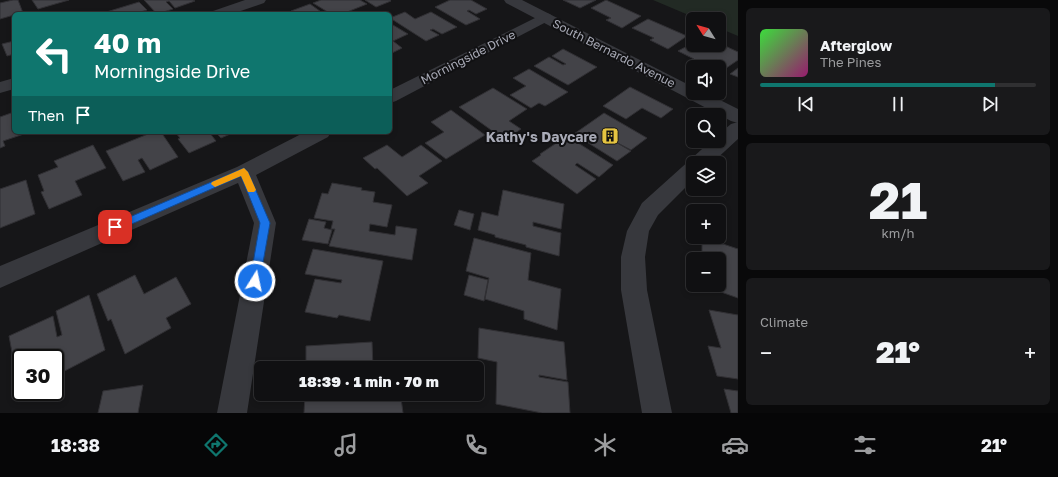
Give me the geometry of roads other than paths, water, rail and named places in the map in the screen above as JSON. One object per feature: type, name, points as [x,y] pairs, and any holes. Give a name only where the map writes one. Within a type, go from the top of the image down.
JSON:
[{"type":"street","points":[[224,12],[259,0]]},
{"type":"street","name":"South Bernardo Avenue","points":[[511,0],[738,117]]},
{"type":"street","name":"Morningside Drive","points":[[392,96],[545,17]]},
{"type":"street","points":[[0,88],[12,84]]},
{"type":"street","points":[[707,156],[738,128]]},
{"type":"street","points":[[0,277],[244,172],[317,134]]},
{"type":"street","points":[[232,413],[265,223],[244,172]]},
{"type":"street","points":[[657,413],[634,290],[633,258],[638,231],[650,209],[686,175]]},
{"type":"place","name":"Kathy's Daycare","points":[[610,136]]}]
